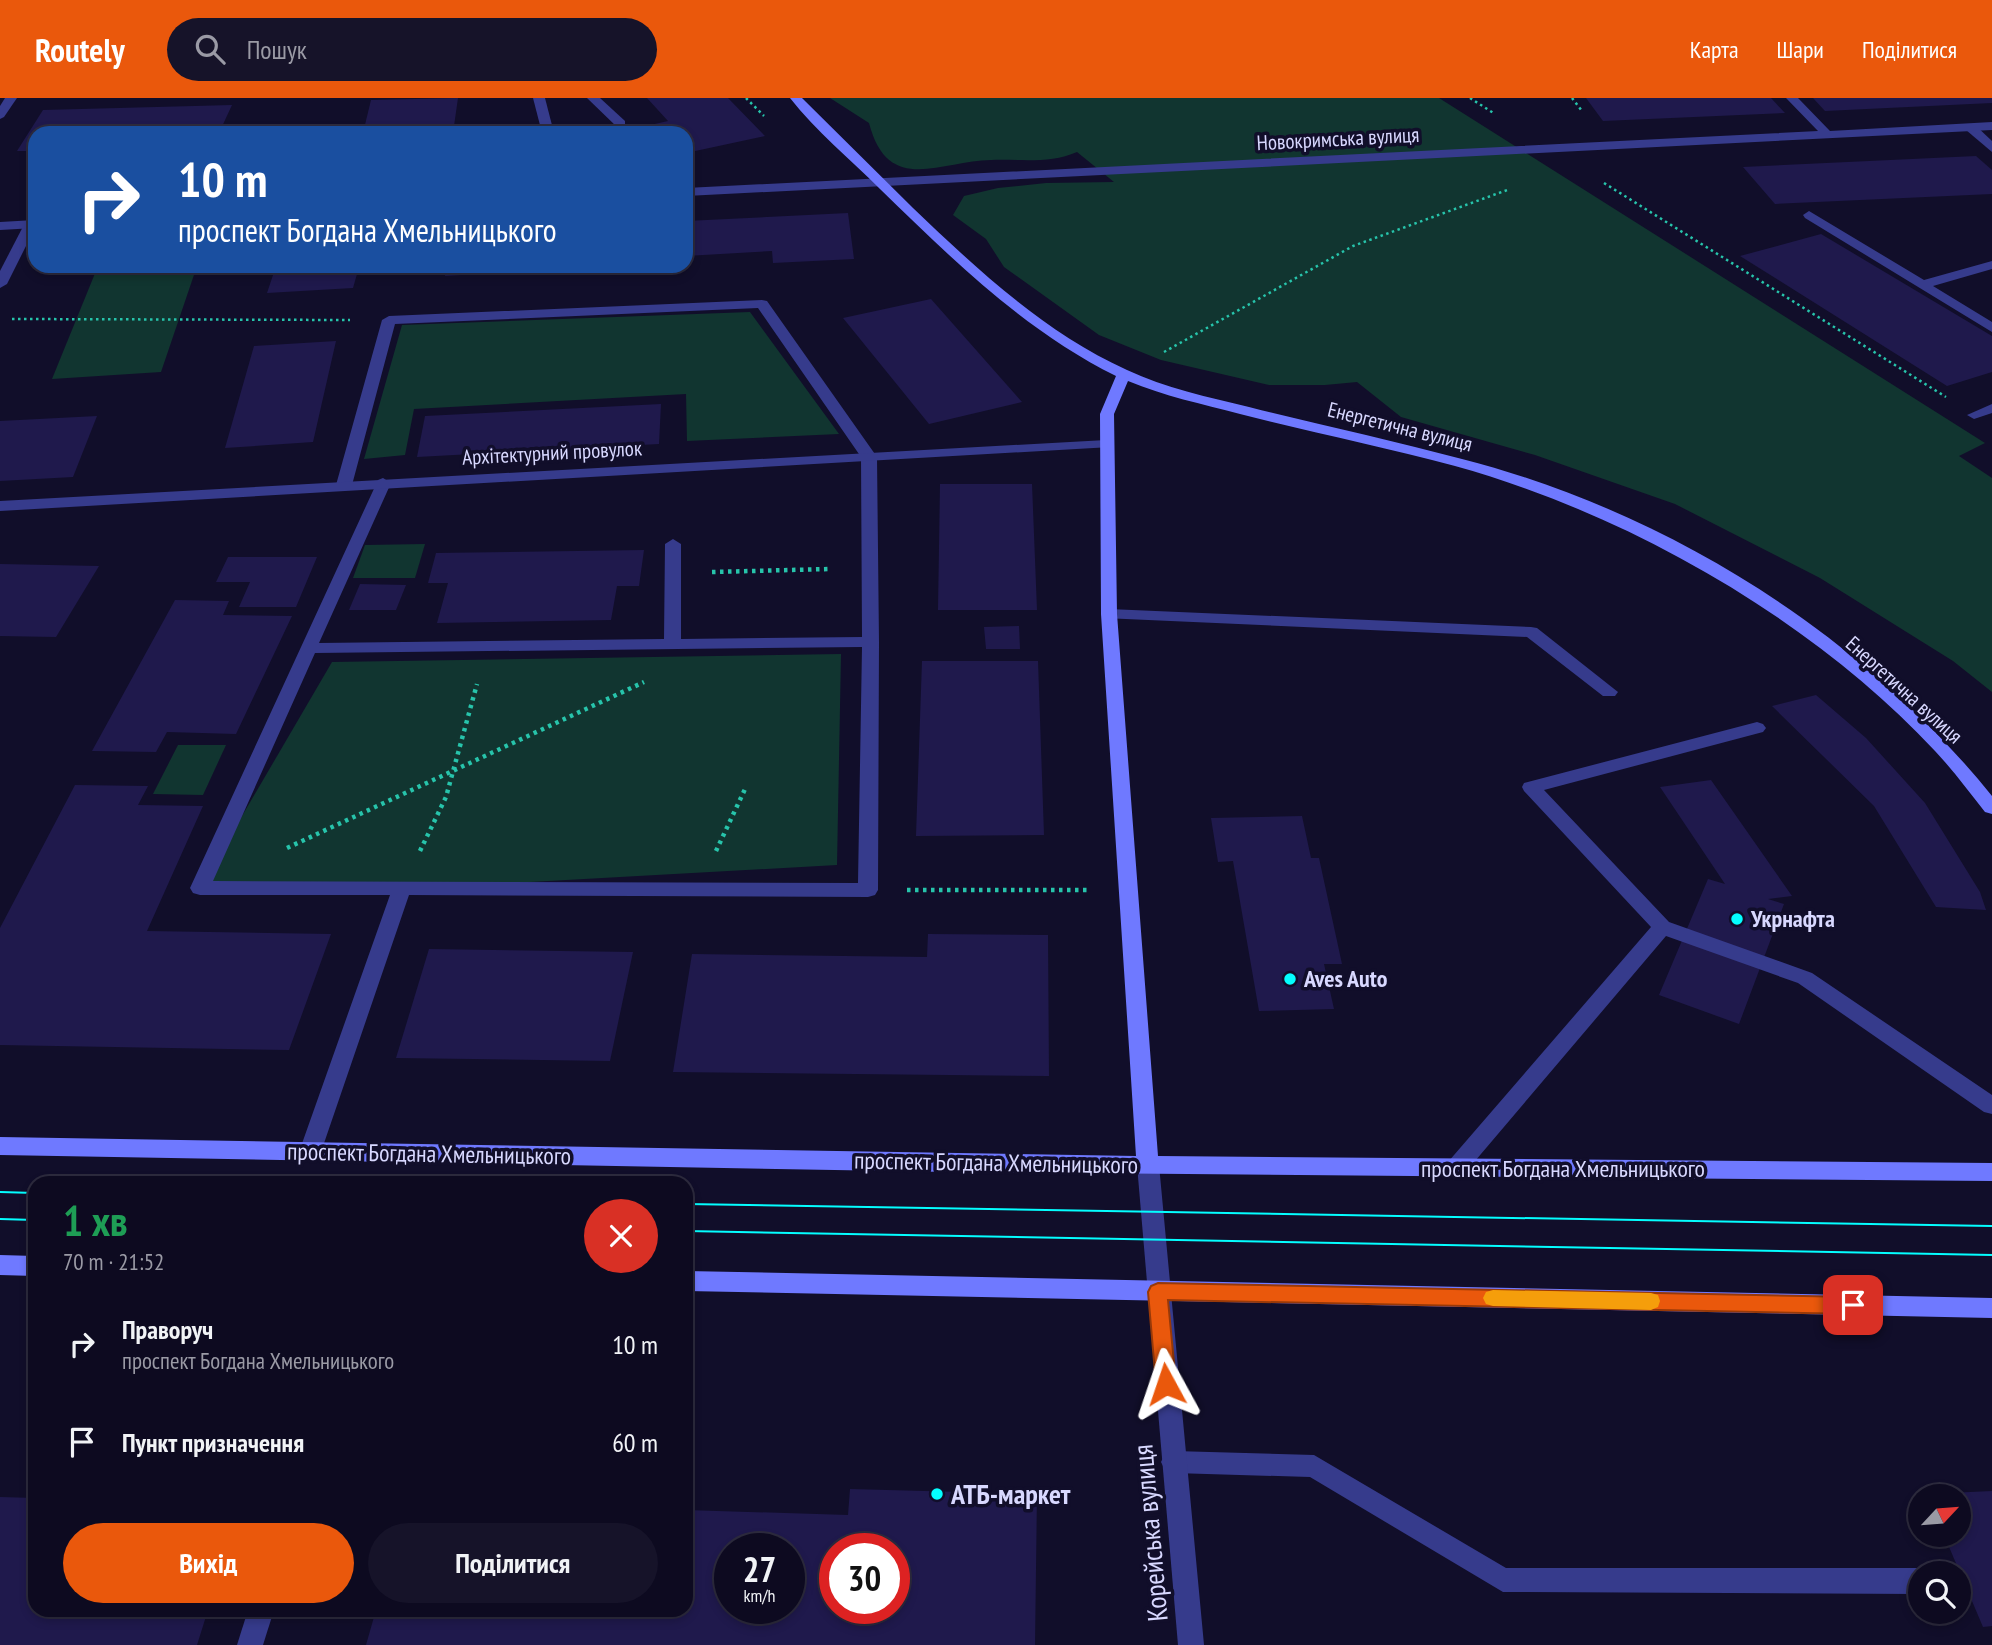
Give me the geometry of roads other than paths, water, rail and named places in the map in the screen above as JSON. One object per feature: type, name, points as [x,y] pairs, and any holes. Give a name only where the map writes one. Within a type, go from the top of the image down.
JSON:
[{"type":"main road","name":"Енергетична вулиця","points":[[796,98],[879,182],[1014,309],[1047,332],[1124,374],[1217,404],[1465,465],[1558,493],[1619,519],[1735,583],[1790,620],[1864,676],[1934,739],[1992,808]]},
{"type":"main road","points":[[1124,374],[1107,414],[1109,614],[1148,1165]]},
{"type":"main road","name":"проспект Богдана Хмельницького","points":[[0,1146],[1148,1165],[1992,1172]]},
{"type":"main road","points":[[0,1265],[28,1266]]},
{"type":"main road","points":[[693,1282],[1992,1308]]},
{"type":"street","points":[[0,115],[11,98]]},
{"type":"street","points":[[539,98],[546,126]]},
{"type":"street","points":[[593,98],[621,124]]},
{"type":"street","points":[[1792,98],[1826,134]]},
{"type":"street","name":"Новокримська вулиця","points":[[693,192],[1992,126]]},
{"type":"street","points":[[1970,127],[1992,148]]},
{"type":"street","points":[[1809,215],[1992,328]]},
{"type":"street","points":[[0,226],[28,222]]},
{"type":"street","points":[[0,284],[28,231]]},
{"type":"street","points":[[1922,285],[1992,265]]},
{"type":"street","points":[[344,485],[389,320],[762,304],[869,457],[871,642],[868,890],[200,888],[383,483]]},
{"type":"street","points":[[1974,415],[1992,408]]},
{"type":"street","name":"Архітектурний провулок","points":[[0,506],[1106,444]]},
{"type":"street","points":[[672,644],[673,544]]},
{"type":"street","points":[[1109,614],[1531,632],[1609,692]]},
{"type":"street","points":[[310,648],[871,642]]},
{"type":"street","points":[[1757,728],[1531,787],[1662,927],[1805,978],[1992,1107]]},
{"type":"street","points":[[310,1153],[402,889]]},
{"type":"street","points":[[1456,1168],[1662,927]]},
{"type":"street","name":"Корейська вулиця","points":[[1148,1165],[1191,1645]]},
{"type":"street","points":[[1174,1462],[1314,1466],[1503,1580],[1908,1581]]},
{"type":"street","points":[[250,1645],[259,1617]]},
{"type":"tram line","points":[[0,1192],[28,1193]]},
{"type":"tram line","points":[[693,1204],[1992,1226]]},
{"type":"tram line","points":[[0,1219],[28,1220]]},
{"type":"tram line","points":[[693,1231],[1992,1255]]},
{"type":"place","name":"Укрнафта","points":[[1737,919]]},
{"type":"place","name":"Aves Auto","points":[[1290,979]]},
{"type":"place","name":"АТБ-маркет","points":[[937,1494]]}]
